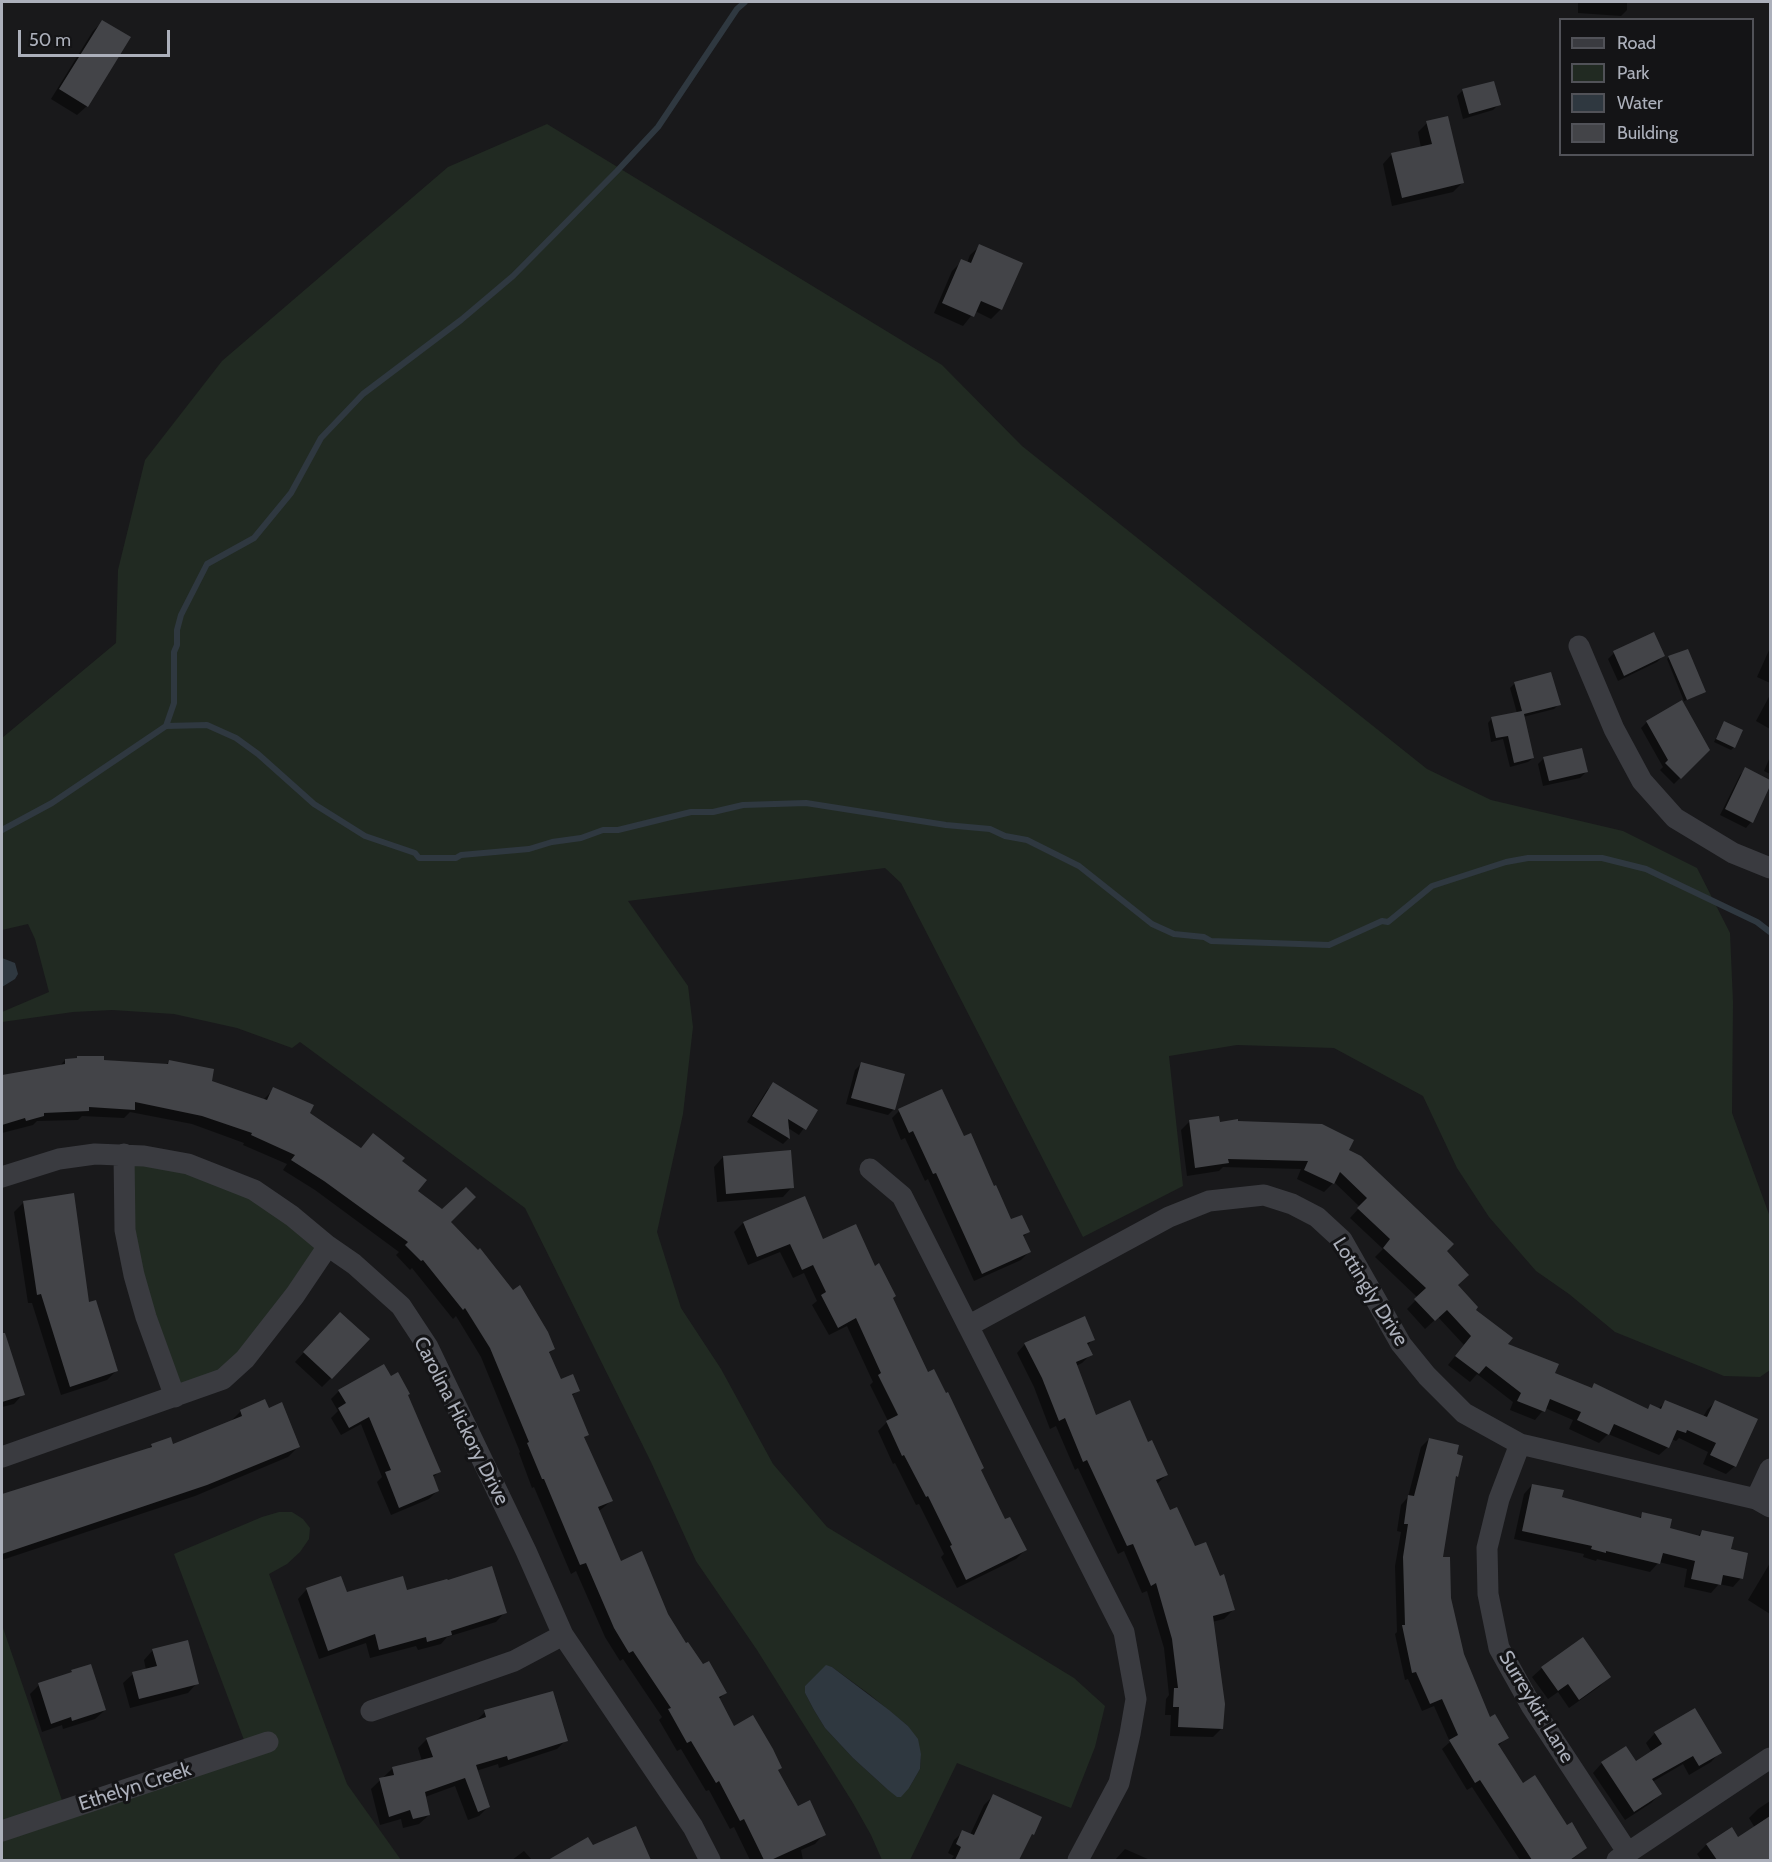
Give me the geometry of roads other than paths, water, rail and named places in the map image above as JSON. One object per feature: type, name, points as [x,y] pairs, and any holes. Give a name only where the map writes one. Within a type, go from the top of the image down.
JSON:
[{"type":"street","points":[[1579,646],[1614,729],[1642,781],[1675,818],[1734,853],[1770,868]]},
{"type":"street","name":"Carolina Hickory Drive","points":[[2,1178],[59,1159],[95,1154],[144,1156],[188,1164],[254,1190],[354,1264],[401,1306],[428,1347],[526,1551],[563,1635],[693,1827],[710,1860]]},
{"type":"street","points":[[124,1154],[126,1230],[134,1275],[146,1317],[176,1396]]},
{"type":"street","points":[[870,1169],[902,1196],[1124,1632],[1136,1699],[1130,1734],[1119,1783],[1078,1860]]},
{"type":"street","name":"Lottingly Drive","points":[[968,1326],[1169,1217],[1209,1202],[1264,1195],[1292,1204],[1317,1217],[1342,1240],[1401,1344],[1427,1376],[1464,1413],[1520,1444],[1763,1503]]},
{"type":"street","points":[[2,1457],[223,1379],[245,1359],[295,1295],[328,1246]]},
{"type":"street","name":"Surreykirt Lane","points":[[1520,1444],[1498,1499],[1487,1548],[1488,1594],[1498,1648],[1622,1856]]},
{"type":"street","points":[[1763,1503],[1770,1469]]},
{"type":"street","points":[[371,1711],[497,1668],[563,1635]]},
{"type":"street","name":"Ethelyn Creek","points":[[2,1831],[268,1742]]},
{"type":"street","points":[[1622,1856],[1770,1758]]},
{"type":"water","points":[[2,958],[15,963],[18,974],[15,979],[2,987]]},
{"type":"water","points":[[826,1665],[832,1667],[889,1710],[908,1726],[918,1739],[921,1754],[920,1769],[901,1797],[897,1797],[887,1789],[853,1758],[825,1728],[814,1710],[805,1693],[805,1686]]},
{"type":"waterway","points":[[166,726],[174,703],[174,652],[177,645],[177,630],[181,615],[207,564],[254,538],[291,493],[321,438],[363,394],[461,320],[513,276],[617,171],[658,127],[737,9],[745,2]]},
{"type":"waterway","points":[[2,830],[52,803],[166,726],[207,725],[236,738],[258,754],[314,804],[365,836],[415,853],[419,858],[456,858],[461,855],[529,849],[552,842],[581,838],[603,830],[618,830],[691,812],[713,812],[743,805],[806,803],[946,825],[990,829],[1005,836],[1027,840],[1079,866],[1152,924],[1174,934],[1204,937],[1211,941],[1329,945],[1382,921],[1388,922],[1432,886],[1506,862],[1528,858],[1602,858],[1646,869],[1757,922],[1770,932]]}]
